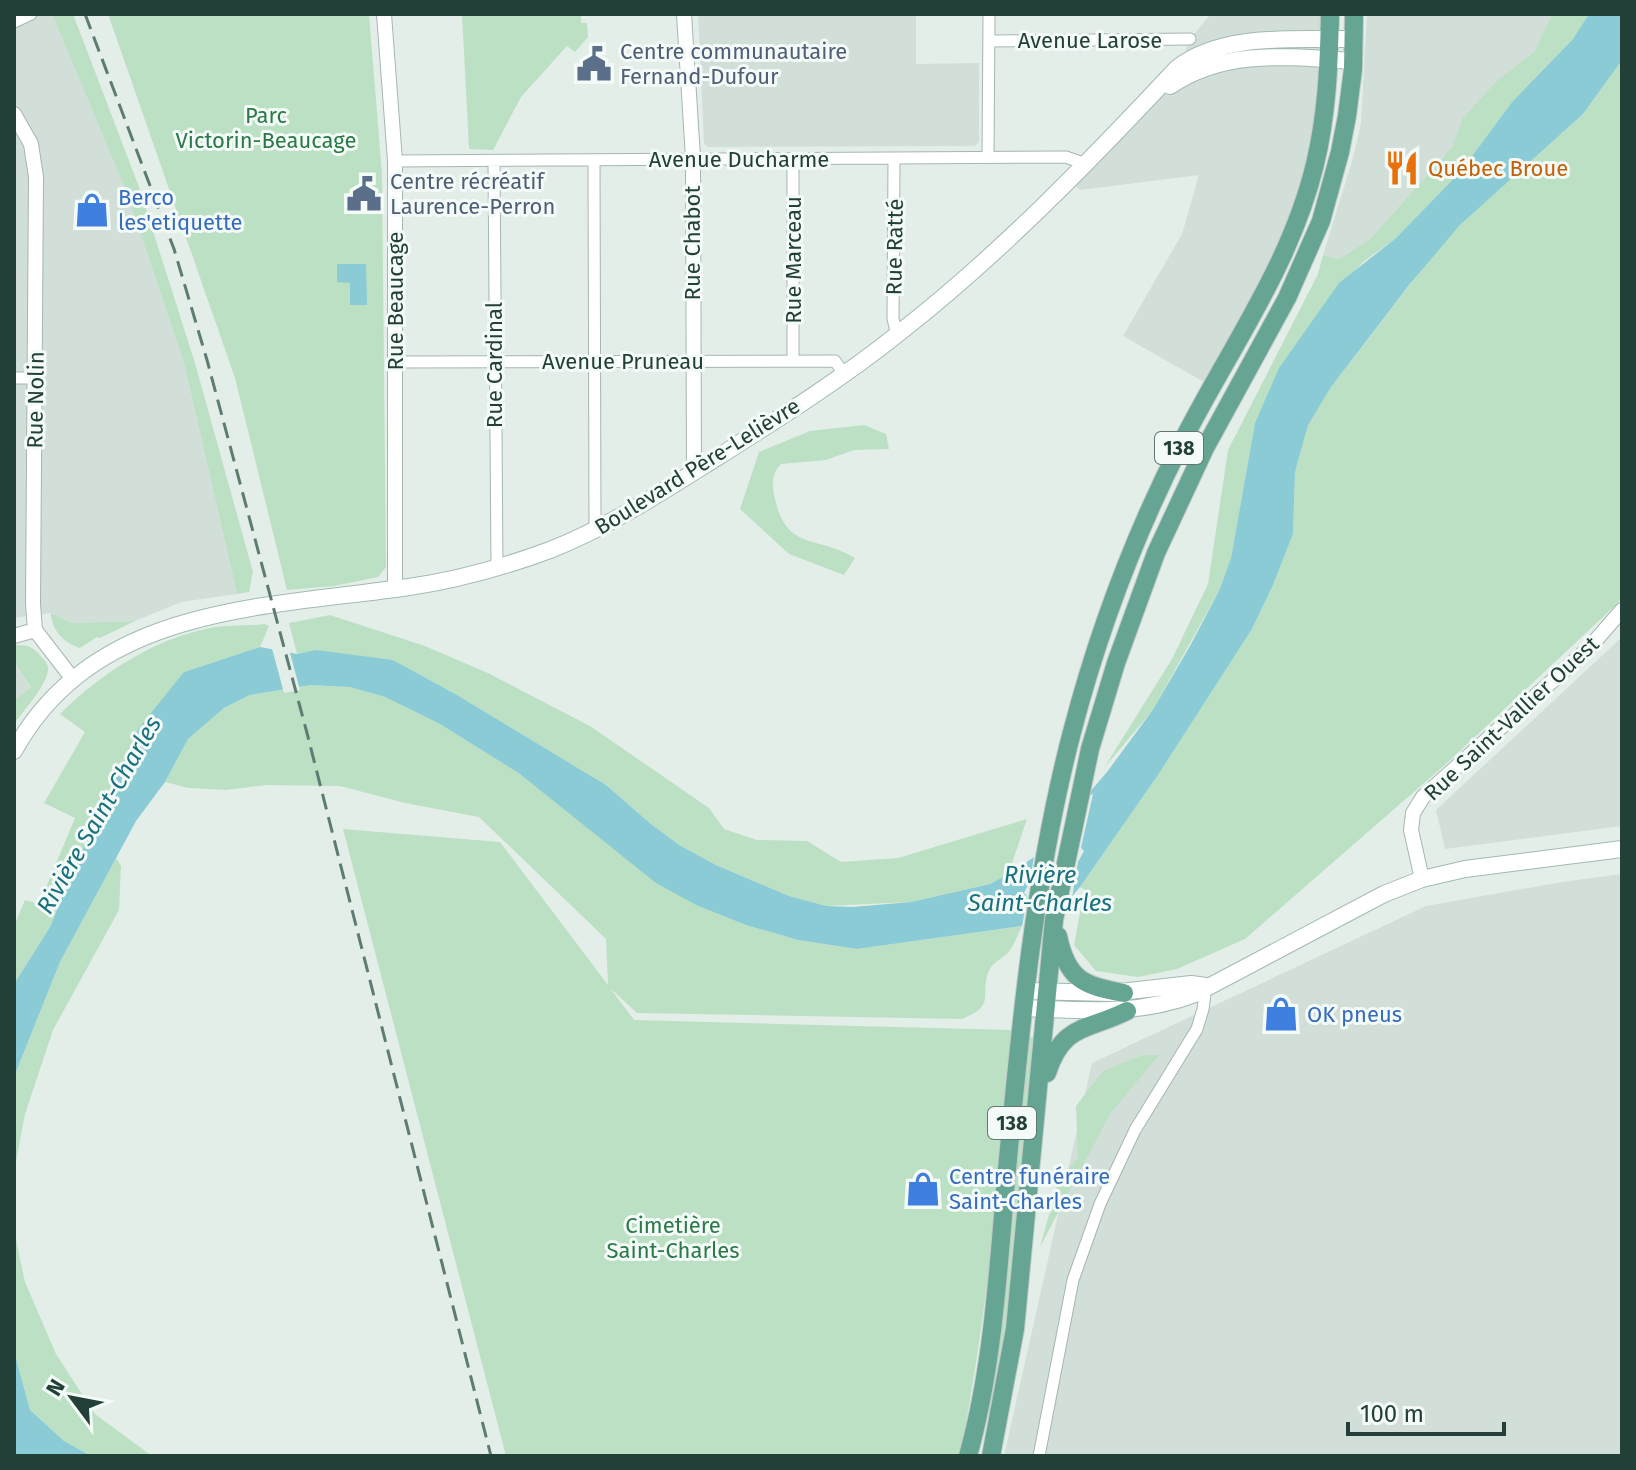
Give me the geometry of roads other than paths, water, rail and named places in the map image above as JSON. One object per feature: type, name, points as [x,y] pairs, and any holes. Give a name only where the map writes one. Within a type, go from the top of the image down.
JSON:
[{"type":"main road","name":"138","points":[[968,1456],[988,1362],[1033,932],[1056,807],[1084,690],[1135,545],[1181,444],[1279,265],[1303,203],[1323,126],[1330,14]]},
{"type":"main road","name":"138","points":[[991,1456],[1015,1329],[1054,920],[1079,795],[1101,709],[1156,553],[1211,436],[1287,298],[1321,221],[1342,144],[1353,61],[1354,14]]},
{"type":"main road","name":"Boulevard Père-Lelièvre","points":[[14,751],[35,719],[72,678],[123,646],[189,620],[266,605],[447,581],[497,568],[595,530],[694,472],[844,374],[897,335],[968,276],[1192,56],[1245,42],[1353,39]]},
{"type":"main road","name":"Boulevard Père-Lelièvre","points":[[1140,108],[1183,77],[1218,62],[1267,57],[1353,61]]},
{"type":"main road","points":[[1036,1115],[1059,1045],[1081,1028],[1126,1002],[1191,984],[1206,986],[1384,894],[1422,879],[1465,869],[1622,849]]},
{"type":"main road","points":[[1054,920],[1062,954],[1070,970],[1088,985],[1126,1002]]},
{"type":"main road","points":[[1025,999],[1126,1002]]},
{"type":"street","points":[[14,22],[31,14]]},
{"type":"street","name":"Rue Beaucage","points":[[384,14],[395,161],[395,589]]},
{"type":"street","name":"Rue Chabot","points":[[684,14],[693,158],[694,472]]},
{"type":"street","points":[[988,157],[989,14]]},
{"type":"street","name":"Avenue Larose","points":[[990,41],[1190,39]]},
{"type":"street","name":"Rue Nolin","points":[[14,114],[31,144],[36,177],[35,630]]},
{"type":"street","name":"Avenue Ducharme","points":[[395,161],[1066,157],[1083,163]]},
{"type":"street","name":"Rue Ratté","points":[[894,158],[893,321],[897,335]]},
{"type":"street","name":"Rue Marceau","points":[[793,159],[793,361]]},
{"type":"street","points":[[594,160],[595,530]]},
{"type":"street","name":"Rue Cardinal","points":[[494,162],[497,568]]},
{"type":"street","name":"Avenue Pruneau","points":[[395,362],[835,361],[844,374]]},
{"type":"street","points":[[14,378],[35,378]]},
{"type":"street","name":"Rue Saint-Vallier Ouest","points":[[1422,879],[1411,830],[1413,813],[1423,797],[1589,648],[1622,610]]},
{"type":"street","points":[[14,636],[35,630],[72,678]]},
{"type":"street","points":[[1039,1456],[1073,1280],[1096,1216],[1135,1130],[1197,1029],[1206,986]]},
{"type":"water","name":"Rivière Saint-Charles","points":[[1589,14],[1622,14],[1622,60],[1583,114],[1459,226],[1331,387],[1308,425],[1295,472],[1293,534],[1252,629],[1158,775],[1080,887],[1057,914],[1022,926],[857,949],[798,940],[746,925],[698,906],[656,883],[520,774],[440,724],[385,697],[350,687],[311,685],[250,695],[224,708],[188,739],[165,782],[136,821],[60,962],[14,1077],[14,984],[50,927],[139,728],[184,672],[260,647],[297,654],[316,650],[393,660],[606,785],[679,845],[716,865],[789,896],[826,906],[911,902],[990,884],[1011,873],[1034,857],[1107,772],[1152,711],[1190,646],[1219,591],[1231,558],[1255,423],[1279,368],[1339,283],[1396,238],[1461,171],[1512,102],[1573,39]]},
{"type":"water","points":[[337,264],[366,264],[367,305],[350,305],[350,283],[337,282]]},
{"type":"water","points":[[14,1351],[30,1410],[64,1441],[91,1456],[14,1456]]},
{"type":"railway","points":[[85,14],[174,249],[207,360],[307,733],[491,1456]]},
{"type":"place","name":"Centre communautaire Fernand-Dufour","points":[[594,64]]},
{"type":"place","name":"Québec Broue","points":[[1402,168]]},
{"type":"place","name":"Centre récréatif Laurence-Perron","points":[[364,194]]},
{"type":"place","name":"Berco les'etiquette","points":[[92,210]]},
{"type":"place","name":"OK pneus","points":[[1281,1014]]},
{"type":"place","name":"Centre funéraire Saint-Charles","points":[[923,1189]]},
{"type":"park label","name":"Parc Victorin-Beaucage","points":[[266,128]]},
{"type":"park label","name":"Cimetière Saint-Charles","points":[[673,1238]]}]
